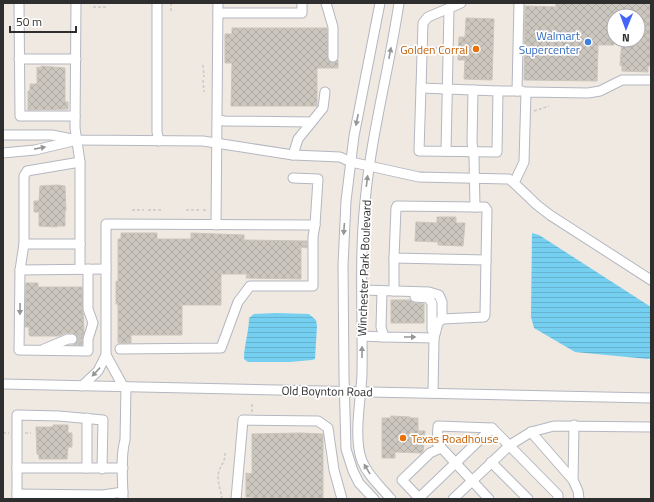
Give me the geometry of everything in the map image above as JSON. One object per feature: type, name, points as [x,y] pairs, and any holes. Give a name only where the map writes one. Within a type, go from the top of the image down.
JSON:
[{"type":"street","points":[[19,3],[20,116],[75,116]]},
{"type":"street","points":[[76,3],[75,116],[80,162],[80,244],[88,309],[93,324],[86,339],[88,351],[19,350],[20,270],[24,244],[24,176],[27,171],[80,162]]},
{"type":"street","points":[[157,3],[157,132],[159,140]]},
{"type":"street","points":[[216,225],[218,3]]},
{"type":"street","points":[[218,13],[302,13],[302,3]]},
{"type":"street","points":[[326,3],[333,27],[333,57]]},
{"type":"street","name":"Winchester Park Boulevard","points":[[374,499],[359,483],[348,460],[345,433],[343,265],[346,201],[351,162],[360,105],[380,3]]},
{"type":"street","name":"Winchester Park Boulevard","points":[[392,499],[372,479],[362,462],[359,452],[359,407],[362,336],[363,234],[369,166],[399,3]]},
{"type":"street","points":[[461,3],[428,17],[423,23],[420,151],[497,152],[498,91]]},
{"type":"street","points":[[514,183],[524,162],[519,3]]},
{"type":"street","points":[[446,151],[449,8]]},
{"type":"street","points":[[19,59],[76,59]]},
{"type":"street","points":[[421,88],[588,92],[600,90],[622,80],[651,80]]},
{"type":"street","points":[[473,90],[472,142],[475,179],[475,207]]},
{"type":"street","points":[[293,155],[298,138],[322,108],[325,92]]},
{"type":"street","points":[[218,120],[225,122],[311,122]]},
{"type":"street","points":[[3,134],[52,135],[77,140],[203,141],[293,155],[340,157],[351,162],[419,176],[509,179],[546,212],[651,280]]},
{"type":"street","points":[[3,153],[35,150],[77,140]]},
{"type":"street","points":[[120,349],[221,348],[238,302],[250,286],[313,286],[313,237],[318,179],[293,178]]},
{"type":"street","points":[[382,294],[394,291],[429,292],[439,295],[449,312],[469,317],[482,317],[485,315],[487,210],[485,207],[397,206],[394,291]]},
{"type":"street","points":[[82,386],[98,371],[106,355],[106,224],[315,226]]},
{"type":"street","points":[[24,244],[80,244]]},
{"type":"street","points":[[394,258],[486,260]]},
{"type":"street","points":[[20,270],[106,269]]},
{"type":"street","points":[[362,290],[382,294],[425,298],[430,300],[433,307],[433,328],[431,337],[433,393]]},
{"type":"street","points":[[382,294],[382,327],[384,337]]},
{"type":"street","points":[[431,337],[438,323],[442,319],[442,302]]},
{"type":"street","points":[[442,319],[464,319],[469,317]]},
{"type":"street","points":[[93,324],[106,323]]},
{"type":"street","points":[[362,336],[431,337]]},
{"type":"street","points":[[39,351],[68,339],[72,339]]},
{"type":"street","points":[[102,469],[103,420],[17,415],[17,496],[123,496],[125,386],[106,355]]},
{"type":"street","name":"Old Boynton Road","points":[[3,384],[651,398]]},
{"type":"street","points":[[87,418],[87,468]]},
{"type":"street","points":[[236,499],[243,420],[318,421],[328,428],[334,470],[342,499]]},
{"type":"street","points":[[573,480],[574,425]]},
{"type":"street","points":[[453,499],[510,445],[531,432],[554,426],[574,425],[651,426]]},
{"type":"street","points":[[489,499],[437,443],[438,426],[492,428],[558,495],[558,499]]},
{"type":"street","points":[[441,448],[430,453],[402,480],[419,498],[492,428]]},
{"type":"street","points":[[531,432],[573,480],[578,491],[579,499]]},
{"type":"street","points":[[491,462],[528,499]]},
{"type":"street","points":[[17,468],[123,468]]},
{"type":"path","points":[[171,3],[171,13]]},
{"type":"path","points":[[93,7],[106,7]]},
{"type":"path","points":[[429,48],[443,48]]},
{"type":"path","points":[[203,65],[204,92]]},
{"type":"path","points":[[531,113],[538,109],[540,110],[550,106]]},
{"type":"path","points":[[132,210],[144,210]]},
{"type":"path","points":[[148,210],[161,210]]},
{"type":"path","points":[[186,210],[199,210]]},
{"type":"path","points":[[252,404],[252,413]]},
{"type":"path","points":[[222,499],[219,486],[219,471],[225,460],[225,453]]},
{"type":"water","points":[[532,233],[539,235],[651,307],[651,358],[648,359],[575,352],[534,328],[531,317]]},
{"type":"water","points":[[254,314],[309,314],[316,320],[315,359],[290,362],[248,362],[244,359],[249,318]]},
{"type":"building","name":"Walmart Supercenter","points":[[556,3],[651,3],[651,66],[648,66],[648,72],[622,71],[622,66],[620,65],[621,48],[646,48],[646,8],[606,8],[606,45],[598,45],[597,81],[524,80],[525,6],[556,7]]},
{"type":"building","name":"Golden Corral","points":[[466,18],[494,19],[492,80],[464,79],[465,60],[458,60],[459,37],[465,37]]},
{"type":"building","points":[[232,28],[327,28],[328,60],[333,63],[338,60],[338,68],[317,68],[317,106],[231,106],[232,63],[225,63],[225,34],[232,34]]},
{"type":"building","points":[[41,66],[65,68],[65,102],[68,102],[68,109],[28,110],[28,91],[30,91],[30,84],[37,84],[37,67],[41,68]]},
{"type":"building","points":[[40,186],[65,186],[65,226],[39,226],[39,212],[34,212],[34,201],[39,201]]},
{"type":"building","points":[[437,217],[456,217],[456,223],[465,223],[463,246],[438,245],[438,242],[415,241],[416,222],[437,223]]},
{"type":"building","points":[[121,233],[157,233],[157,239],[191,239],[191,233],[244,235],[244,240],[307,241],[307,248],[301,247],[301,279],[246,278],[247,274],[221,274],[221,305],[182,305],[182,335],[131,335],[131,343],[118,343],[118,304],[116,304],[116,281],[118,282],[118,239],[121,239]]},
{"type":"building","points":[[26,283],[38,283],[38,287],[82,287],[84,333],[82,345],[73,345],[78,339],[77,336],[72,333],[66,333],[59,336],[29,335],[29,327],[25,327]]},
{"type":"building","points":[[391,300],[410,300],[414,303],[424,304],[424,323],[391,323]]},
{"type":"building","name":"Texas Roadhouse","points":[[391,416],[418,418],[418,431],[425,431],[422,453],[395,452],[395,458],[382,458],[382,418],[391,418]]},
{"type":"building","points":[[53,425],[68,425],[68,433],[72,433],[72,447],[68,447],[67,459],[39,459],[39,455],[37,454],[36,427],[53,427]]},
{"type":"building","points":[[252,434],[323,434],[323,499],[252,499],[252,497],[246,497],[246,473],[252,474]]},
{"type":"tunnel","points":[[72,339],[84,339]]},
{"type":"place","name":"Walmart Supercenter","points":[[588,42]]},
{"type":"place","name":"Golden Corral","points":[[476,49]]},
{"type":"place","name":"Texas Roadhouse","points":[[403,438]]}]
